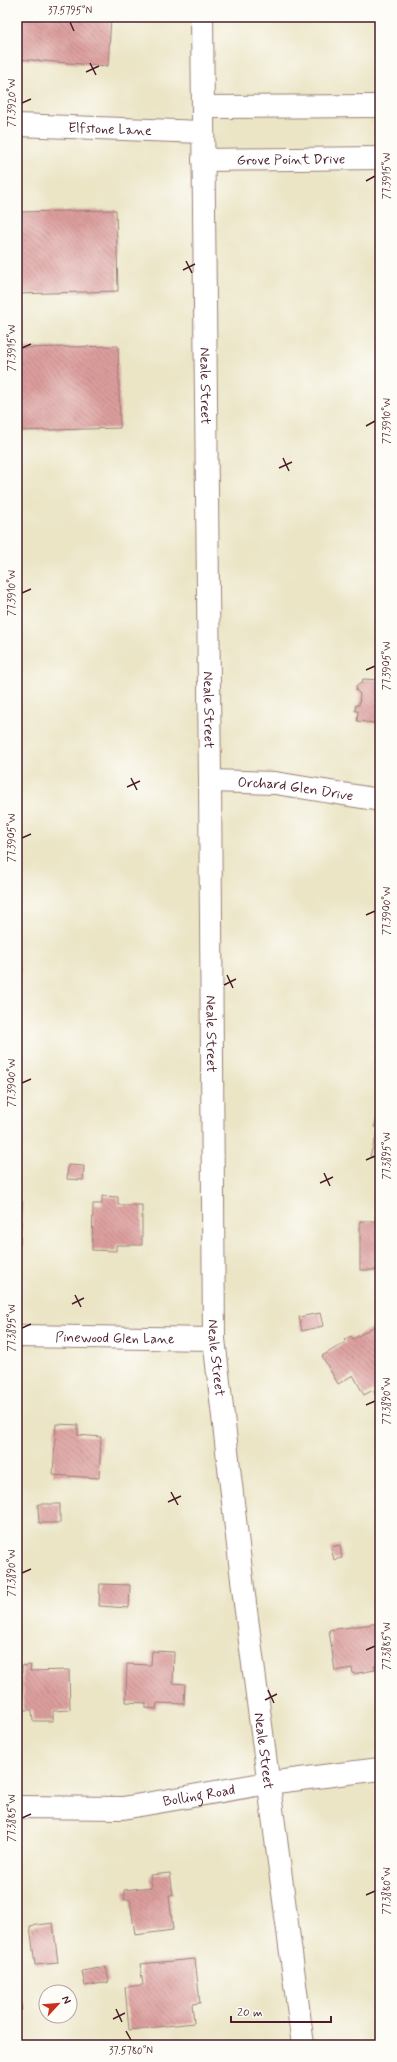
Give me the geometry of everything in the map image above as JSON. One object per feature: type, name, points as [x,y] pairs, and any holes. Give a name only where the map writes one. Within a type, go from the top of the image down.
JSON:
[{"type":"street","name":"Neale Street","points":[[202,17],[202,160],[210,781],[214,1340],[268,1783],[303,2045]]},
{"type":"street","points":[[203,107],[380,106]]},
{"type":"street","name":"Elfstone Lane","points":[[17,125],[202,132]]},
{"type":"street","name":"Grove Point Drive","points":[[202,160],[380,158]]},
{"type":"street","name":"Orchard Glen Drive","points":[[210,781],[275,783],[380,800]]},
{"type":"street","name":"Pinewood Glen Lane","points":[[17,1336],[214,1340]]},
{"type":"street","name":"Bolling Road","points":[[17,1807],[123,1808],[268,1783],[380,1769]]},
{"type":"building","points":[[17,17],[111,17],[108,66],[17,59]]},
{"type":"building","points":[[116,210],[118,291],[17,294],[17,212]]},
{"type":"building","points":[[118,346],[120,428],[17,431],[17,348]]},
{"type":"building","points":[[363,679],[380,680],[380,724],[357,721],[358,711],[355,711],[356,705],[359,705],[360,694],[356,690],[357,685],[362,683]]},
{"type":"building","points":[[17,966],[21,967],[18,989],[17,988]]},
{"type":"building","points":[[380,1110],[380,1160],[370,1156],[379,1128],[374,1127]]},
{"type":"building","points":[[68,1165],[84,1166],[83,1180],[67,1179]]},
{"type":"building","points":[[102,1196],[118,1197],[118,1205],[142,1205],[142,1245],[116,1245],[116,1251],[92,1250],[93,1204],[102,1204]]},
{"type":"building","points":[[17,1201],[22,1202],[20,1245],[17,1244]]},
{"type":"building","points":[[360,1221],[380,1221],[380,1270],[360,1270]]},
{"type":"building","points":[[320,1313],[323,1326],[302,1331],[299,1317]]},
{"type":"building","points":[[380,1323],[380,1403],[373,1390],[364,1395],[353,1375],[338,1384],[322,1356],[346,1342],[344,1340],[351,1336],[353,1339]]},
{"type":"building","points":[[56,1424],[78,1425],[78,1435],[101,1437],[99,1478],[53,1475]]},
{"type":"building","points":[[38,1504],[60,1504],[60,1523],[39,1523]]},
{"type":"building","points":[[340,1545],[342,1558],[334,1560],[331,1547]]},
{"type":"building","points":[[100,1584],[130,1585],[129,1608],[99,1606]]},
{"type":"building","points":[[380,1623],[380,1665],[374,1666],[375,1670],[353,1674],[352,1668],[335,1671],[329,1630]]},
{"type":"building","points":[[152,1651],[174,1652],[173,1683],[185,1684],[184,1704],[157,1703],[156,1709],[146,1708],[146,1703],[126,1702],[127,1664],[151,1665]]},
{"type":"building","points":[[31,1665],[30,1671],[69,1670],[70,1710],[53,1711],[53,1721],[33,1721],[32,1710],[23,1710],[22,1666]]},
{"type":"building","points":[[170,1873],[173,1895],[169,1895],[173,1930],[135,1935],[130,1899],[125,1900],[124,1890],[152,1887],[150,1875]]},
{"type":"building","points":[[53,1923],[58,1963],[35,1965],[30,1926]]},
{"type":"building","points":[[195,1959],[200,2003],[192,2004],[194,2023],[129,2030],[125,1987],[143,1985],[140,1964]]},
{"type":"building","points":[[106,1967],[109,1982],[85,1986],[82,1971]]},
{"type":"building","points":[[17,1980],[22,2010],[17,2010]]}]
